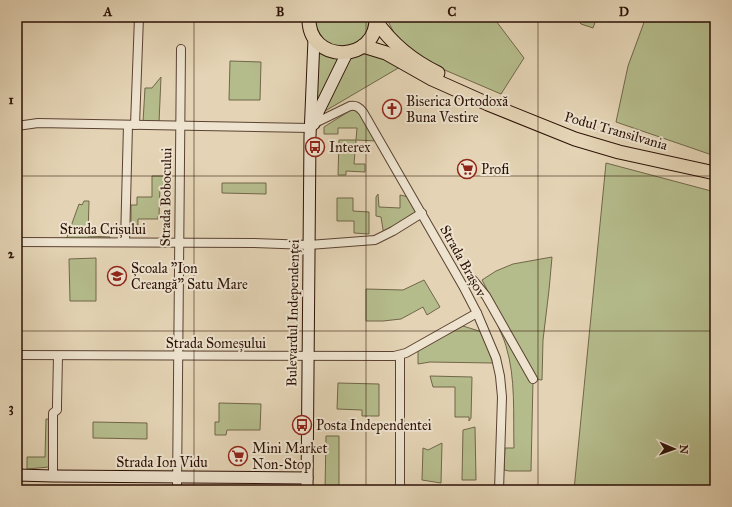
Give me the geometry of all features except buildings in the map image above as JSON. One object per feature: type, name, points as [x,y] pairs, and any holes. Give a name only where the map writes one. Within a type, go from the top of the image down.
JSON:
[{"type":"main road","name":"Bulevardul Independenței","points":[[309,17],[310,29],[314,39]]},
{"type":"main road","points":[[314,39],[326,49],[336,53],[355,51],[363,46],[372,35],[376,19]]},
{"type":"main road","points":[[376,19],[386,36],[408,55],[490,100]]},
{"type":"main road","points":[[363,46],[386,53],[432,79],[490,100]]},
{"type":"main road","name":"Podul Transilvania","points":[[490,100],[576,131],[621,144],[715,166]]},
{"type":"main road","name":"Podul Transilvania","points":[[490,100],[575,139],[619,152],[715,173]]},
{"type":"street","points":[[125,242],[131,125],[139,17]]},
{"type":"street","name":"Bulevardul Independenței","points":[[307,490],[309,245],[314,39]]},
{"type":"street","name":"Strada Bobocului","points":[[177,490],[178,242],[181,49]]},
{"type":"street","name":"Bulevardul Independenței","points":[[312,129],[319,110],[347,53]]},
{"type":"street","name":"Strada Brașov","points":[[312,129],[350,106],[354,105],[358,107],[422,213],[477,313],[496,358],[500,376],[502,397],[499,490]]},
{"type":"street","points":[[17,126],[38,123],[312,129]]},
{"type":"street","name":"Strada Crișului","points":[[17,242],[178,242],[309,245],[375,240],[393,232],[422,213]]},
{"type":"street","points":[[473,280],[486,296],[533,379]]},
{"type":"street","name":"Strada Someșului","points":[[17,355],[400,355],[414,349],[477,313]]},
{"type":"street","points":[[400,355],[400,490]]},
{"type":"street","points":[[53,476],[53,413],[57,410],[58,404],[58,356]]},
{"type":"street","name":"Strada Ion Vidu","points":[[17,475],[177,478],[307,478]]},
{"type":"green space","points":[[309,17],[376,17],[368,41],[331,51]]},
{"type":"green space","points":[[386,17],[493,17],[524,58],[501,94],[433,65],[397,39]]},
{"type":"green space","points":[[576,17],[597,17],[593,28],[581,24]]},
{"type":"green space","points":[[646,17],[715,17],[715,156],[616,122],[628,66]]},
{"type":"green space","points":[[316,42],[344,54],[313,124]]},
{"type":"green space","points":[[374,51],[400,67],[320,114],[350,54]]},
{"type":"green space","points":[[230,61],[261,62],[260,100],[229,100]]},
{"type":"green space","points":[[161,77],[159,123],[143,122],[145,88],[152,88]]},
{"type":"green space","points":[[351,110],[359,110],[377,141],[356,140],[357,128],[338,128],[338,134],[324,134],[324,127]]},
{"type":"green space","points":[[339,140],[356,140],[354,164],[365,164],[365,172],[346,171],[346,175],[338,175]]},
{"type":"green space","points":[[606,163],[715,192],[715,490],[574,490]]},
{"type":"green space","points":[[152,176],[168,176],[168,186],[160,187],[158,219],[138,219],[138,234],[131,233],[131,205],[137,205],[137,197],[152,197]]},
{"type":"green space","points":[[222,183],[266,183],[266,194],[222,193]]},
{"type":"green space","points":[[378,194],[379,207],[400,208],[400,195],[413,198],[422,213],[384,236],[381,217],[376,216],[376,197]]},
{"type":"green space","points":[[337,198],[353,198],[353,211],[369,212],[369,234],[354,233],[354,221],[337,221]]},
{"type":"green space","points":[[84,201],[89,201],[88,236],[110,237],[110,242],[66,240],[79,204],[82,205]]},
{"type":"green space","points":[[552,257],[543,340],[542,380],[533,379],[531,471],[504,470],[505,448],[514,448],[513,384],[509,358],[498,326],[513,346],[503,320],[482,280],[496,271],[513,264]]},
{"type":"green space","points":[[96,258],[96,301],[70,301],[69,259]]},
{"type":"green space","points":[[424,280],[440,307],[427,315],[423,307],[401,319],[366,321],[366,289],[403,290]]},
{"type":"green space","points":[[463,326],[482,332],[493,363],[430,362],[418,364],[418,350]]},
{"type":"green space","points":[[430,376],[472,377],[471,418],[469,421],[469,417],[455,417],[455,387],[433,387]]},
{"type":"green space","points":[[338,383],[379,384],[379,416],[362,416],[362,410],[337,409]]},
{"type":"green space","points":[[219,403],[261,404],[260,430],[227,430],[226,435],[215,435],[215,422],[219,422]]},
{"type":"green space","points":[[46,419],[51,419],[51,463],[49,467],[27,469],[27,457],[45,457]]},
{"type":"green space","points":[[93,422],[147,423],[147,439],[93,438]]},
{"type":"green space","points":[[475,427],[476,480],[462,480],[463,430]]},
{"type":"green space","points":[[326,436],[339,436],[339,490],[325,490]]},
{"type":"green space","points":[[442,443],[441,483],[422,480],[423,448],[428,450]]},
{"type":"green space","points":[[17,486],[177,486],[177,490],[17,490]]},
{"type":"green space","points":[[192,487],[296,488],[296,490],[189,490]]},
{"type":"place","name":"Biserica Ortodoxă Buna Vestire","points":[[392,109]]},
{"type":"place","name":"Interex","points":[[315,147]]},
{"type":"place","name":"Profi","points":[[467,169]]},
{"type":"place","name":"Școala \"Ion Creangă\" Satu Mare","points":[[117,276]]},
{"type":"place","name":"Posta Independentei","points":[[302,425]]},
{"type":"place","name":"Mini Market Non-Stop","points":[[238,456]]}]
